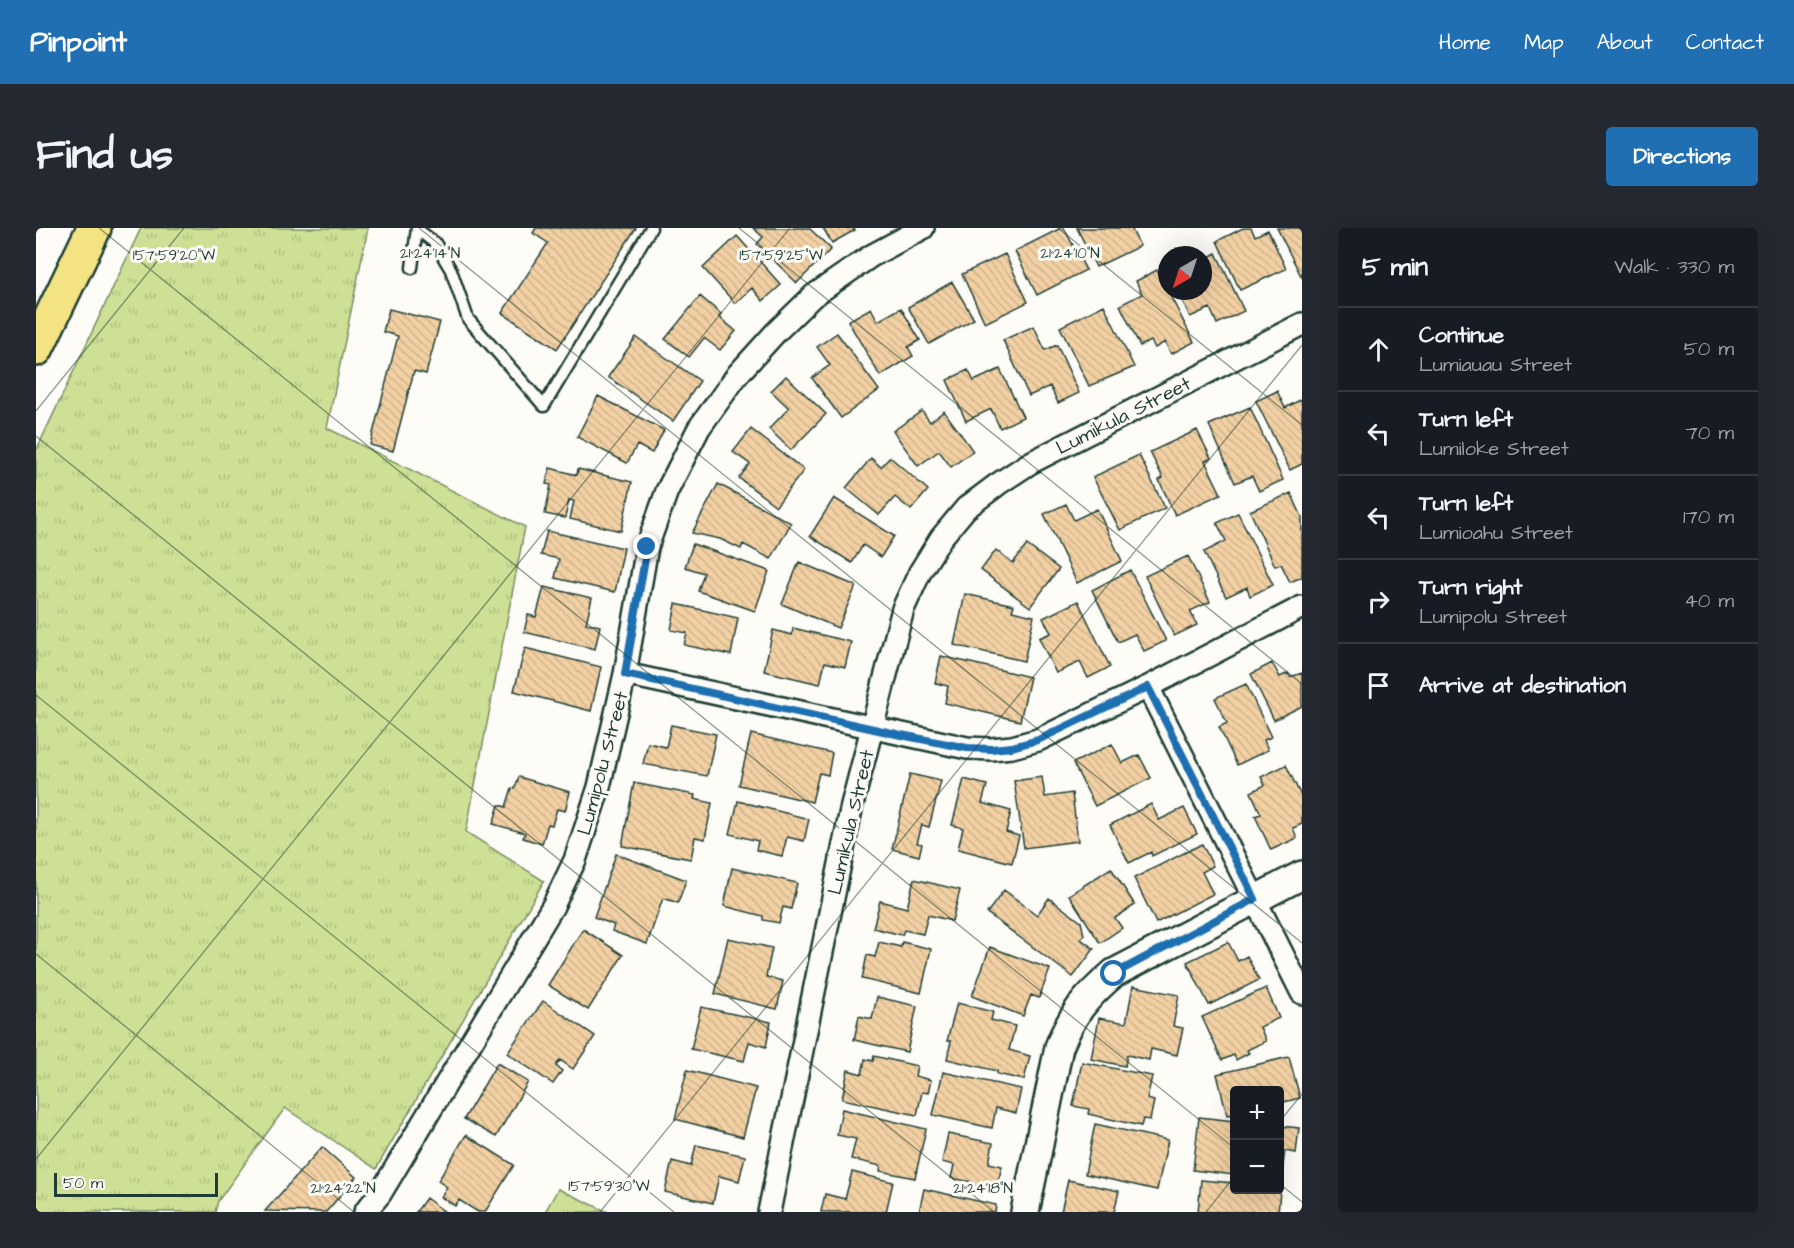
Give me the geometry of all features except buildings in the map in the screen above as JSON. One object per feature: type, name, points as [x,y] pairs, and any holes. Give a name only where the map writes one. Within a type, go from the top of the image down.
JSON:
[{"type":"highway","points":[[36,349],[94,228]]},
{"type":"street","name":"Lumipolu Street","points":[[365,1212],[380,1194],[553,906],[574,860],[598,787],[625,674],[647,547],[667,491],[699,428],[738,374],[776,332],[813,297],[871,255],[914,230]]},
{"type":"street","name":"Lumikula Street","points":[[769,1212],[852,805],[903,609],[920,572],[941,538],[966,508],[1030,463],[1302,324]]},
{"type":"street","points":[[625,674],[967,748],[1012,747],[1038,740],[1148,687],[1302,607]]},
{"type":"street","points":[[1148,687],[1302,993]]},
{"type":"street","points":[[1025,1212],[1059,1047],[1079,1007],[1092,992],[1114,974],[1302,875]]},
{"type":"lane","points":[[417,228],[435,243],[451,270],[468,320],[544,406],[651,228]]},
{"type":"lane","points":[[412,268],[417,228]]},
{"type":"green space","points":[[141,228],[368,228],[327,428],[525,527],[466,832],[544,881],[376,1169],[285,1108],[218,1201],[215,1212],[36,1212],[36,451]]},
{"type":"green space","points":[[558,1189],[608,1212],[545,1212]]},
{"type":"route","points":[[647,547],[625,674],[901,735],[967,748],[991,749],[1012,747],[1038,740],[1148,687],[1255,899],[1138,959],[1114,974]]}]
